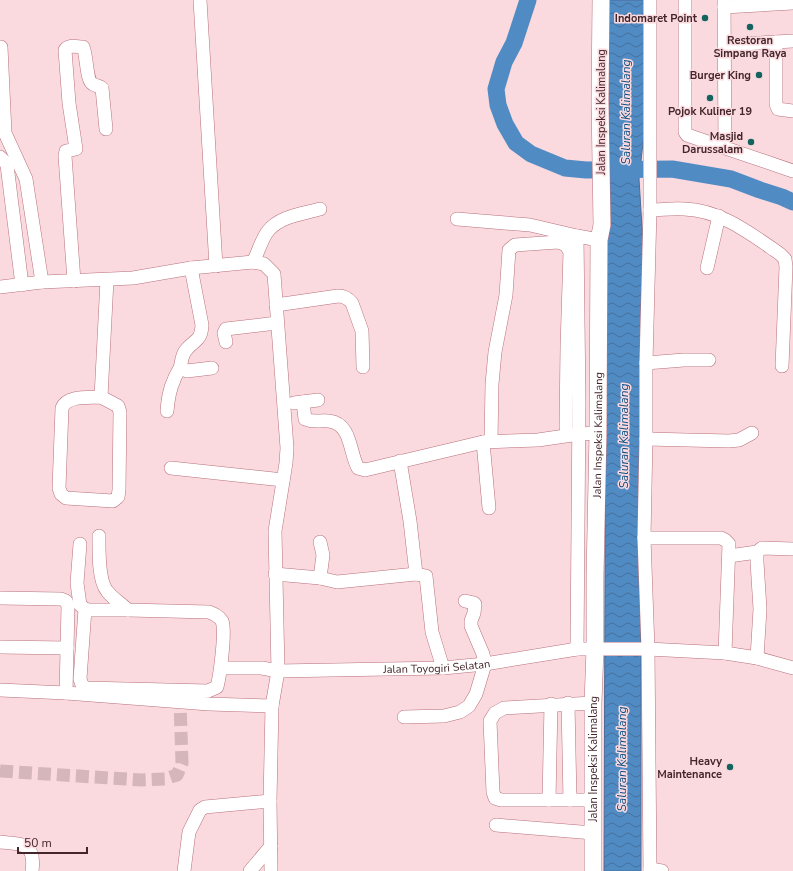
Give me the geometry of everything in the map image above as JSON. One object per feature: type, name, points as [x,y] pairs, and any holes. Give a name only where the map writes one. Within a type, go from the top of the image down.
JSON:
[{"type":"main road","name":"Jalan Inspeksi Kalimalang","points":[[593,871],[593,703],[598,649],[598,346],[601,0]]},
{"type":"street","points":[[200,0],[216,266]]},
{"type":"street","points":[[650,0],[650,210],[646,363],[644,538],[654,870]]},
{"type":"street","points":[[685,0],[687,135],[793,171]]},
{"type":"street","points":[[725,148],[724,3],[793,3]]},
{"type":"street","points":[[724,45],[793,41]]},
{"type":"street","points":[[776,42],[776,104],[778,109],[793,111]]},
{"type":"street","points":[[725,65],[731,52],[753,51],[760,43]]},
{"type":"street","points":[[74,281],[65,156],[66,151],[76,149],[69,103],[65,50],[70,46],[83,47],[86,54],[89,80],[93,84],[102,88],[106,129]]},
{"type":"street","points":[[1,47],[5,133],[26,179],[42,282]]},
{"type":"street","points":[[776,89],[773,93],[773,110],[776,113],[788,118],[793,118]]},
{"type":"street","points":[[0,157],[6,162],[22,285]]},
{"type":"street","points":[[253,262],[268,231],[276,224],[287,218],[320,209]]},
{"type":"street","points":[[650,210],[684,209],[719,216],[744,230],[785,259],[786,267],[782,366]]},
{"type":"street","points":[[707,268],[719,216]]},
{"type":"street","points":[[457,219],[530,225],[577,236],[600,232]]},
{"type":"street","points":[[573,346],[577,236]]},
{"type":"street","points":[[489,508],[487,442],[495,352],[506,295],[509,250],[515,245],[558,242],[566,245],[570,252],[573,403],[579,434],[577,649]]},
{"type":"street","points":[[0,287],[42,282],[133,278],[191,268],[253,262],[264,264],[274,274],[287,448],[275,531],[278,671],[272,706],[270,801],[271,871]]},
{"type":"street","points":[[167,411],[169,394],[173,381],[180,368],[182,357],[186,350],[199,338],[202,333],[202,325],[191,268]]},
{"type":"street","points":[[101,397],[107,280]]},
{"type":"street","points":[[276,305],[338,296],[349,299],[357,314],[362,331],[363,367]]},
{"type":"street","points":[[226,342],[224,334],[226,329],[277,323]]},
{"type":"street","points":[[573,346],[598,346]]},
{"type":"street","points":[[646,363],[709,360]]},
{"type":"street","points":[[180,368],[187,371],[212,368]]},
{"type":"street","points":[[101,397],[118,406],[120,412],[120,490],[118,497],[113,501],[66,498],[61,494],[59,488],[62,408],[69,400],[101,397]]},
{"type":"street","points":[[284,405],[318,400]]},
{"type":"street","points":[[303,402],[305,419],[314,422],[329,421],[339,424],[342,427],[348,437],[353,460],[358,468],[365,470],[487,442],[538,440],[579,434],[598,433]]},
{"type":"street","points":[[573,403],[598,403]]},
{"type":"street","points":[[566,428],[573,403]]},
{"type":"street","points":[[646,439],[729,441],[739,440],[752,433]]},
{"type":"street","points":[[400,461],[410,521],[416,574]]},
{"type":"street","points":[[171,468],[283,480]]},
{"type":"street","points":[[99,536],[99,550],[103,582],[106,590],[128,610]]},
{"type":"street","points":[[644,538],[720,538],[729,544],[725,653]]},
{"type":"street","points":[[320,542],[323,555],[320,578]]},
{"type":"street","points":[[80,544],[77,583],[78,599],[80,605],[85,609],[209,612],[218,616],[223,627],[221,668],[217,688],[213,690],[86,688],[82,685],[80,680],[85,609]]},
{"type":"street","points":[[729,556],[757,552],[762,548],[793,549]]},
{"type":"street","points":[[757,552],[760,609],[757,658]]},
{"type":"street","points":[[275,574],[320,578],[337,582],[424,574],[426,577],[432,632],[442,668]]},
{"type":"street","points":[[0,598],[61,599],[66,601],[68,606],[66,694]]},
{"type":"street","points":[[404,716],[444,716],[460,712],[469,706],[476,694],[485,664],[483,654],[471,626],[475,604],[466,601]]},
{"type":"street","points":[[0,647],[67,648]]},
{"type":"street","name":"Jalan Toyogiri Selatan","points":[[221,668],[262,668],[278,671],[442,668],[485,664],[577,649],[648,649],[725,653],[757,658],[793,668]]},
{"type":"street","points":[[0,690],[202,704],[272,706]]},
{"type":"street","points":[[593,703],[504,708],[495,713],[490,721],[493,792],[496,798],[501,800],[593,800]]},
{"type":"street","points":[[561,704],[570,800]]},
{"type":"street","points":[[549,800],[561,704]]},
{"type":"street","points":[[184,871],[187,835],[200,810],[205,807],[270,801]]},
{"type":"street","points":[[496,825],[593,833]]},
{"type":"street","points":[[0,842],[26,846],[31,850],[34,861],[32,871]]},
{"type":"street","points":[[250,871],[271,846]]},
{"type":"water","name":"Saluran Kalimalang","points":[[607,0],[647,0],[647,106],[639,179],[645,276],[641,627],[641,871],[604,871]]},
{"type":"waterway","name":"Saluran Kalimalang","points":[[528,0],[514,43],[504,62],[496,89],[498,105],[505,124],[516,143],[531,154],[565,168],[586,170],[672,169],[731,179],[793,202]]},
{"type":"tunnel","points":[[0,771],[141,780],[165,779],[177,775],[182,763],[180,702]]},
{"type":"place","name":"Indomaret Point","points":[[705,18]]},
{"type":"place","name":"Restoran Simpang Raya","points":[[750,27]]},
{"type":"place","name":"Burger King","points":[[759,75]]},
{"type":"place","name":"Pojok Kuliner 19","points":[[710,98]]},
{"type":"place","name":"Masjid Darussalam","points":[[751,142]]},
{"type":"place","name":"Heavy Maintenance","points":[[730,767]]}]
